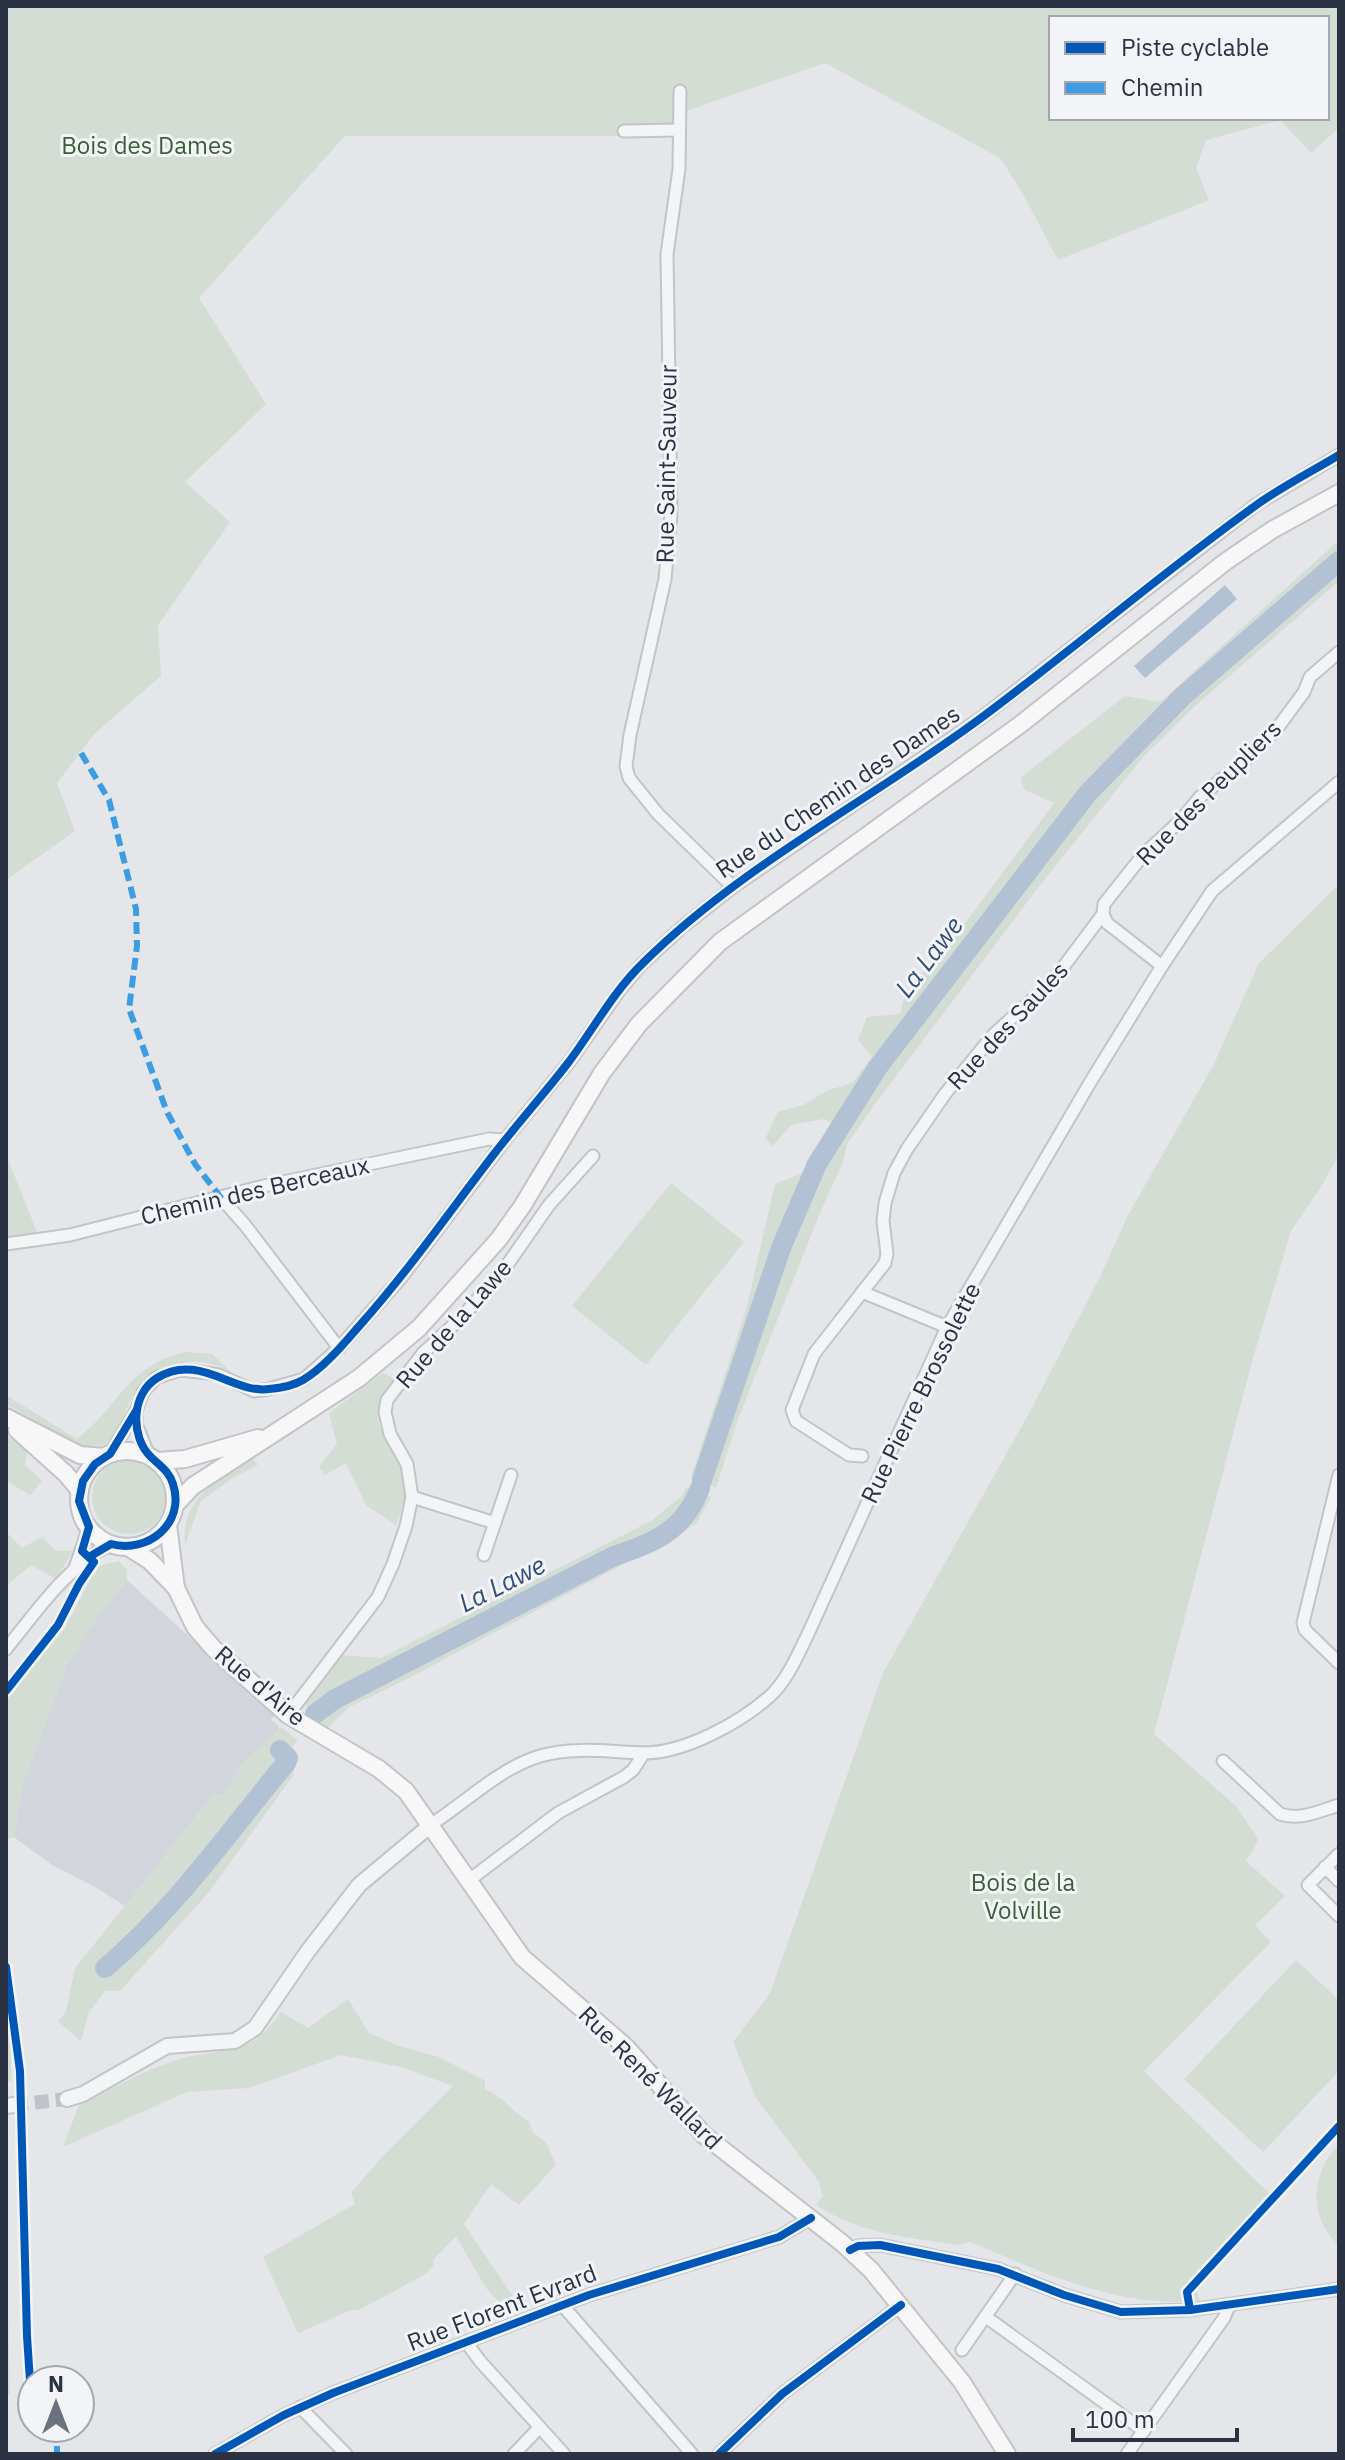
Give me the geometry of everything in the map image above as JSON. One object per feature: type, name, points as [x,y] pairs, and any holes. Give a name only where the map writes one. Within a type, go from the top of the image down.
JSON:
[{"type":"main road","points":[[175,1505],[193,1486],[359,1378],[419,1328],[499,1239],[523,1205],[602,1073],[639,1024],[720,942],[1021,724],[1225,562],[1272,530],[1339,493]]},
{"type":"main road","points":[[8,1418],[80,1455],[107,1456],[136,1452],[164,1468],[174,1485],[175,1505],[168,1525],[151,1541],[128,1547],[111,1544],[89,1527],[81,1510],[80,1491],[88,1472],[107,1456]]},
{"type":"main road","points":[[8,1418],[80,1491]]},
{"type":"main road","points":[[153,1459],[185,1459],[275,1433]]},
{"type":"main road","name":"Rue d'Aire","points":[[168,1525],[176,1588]]},
{"type":"main road","name":"Rue d'Aire","points":[[128,1547],[150,1561],[176,1588],[195,1627],[214,1649],[288,1715],[379,1769],[406,1791]]},
{"type":"main road","name":"Rue René Wallard","points":[[406,1791],[432,1824],[511,1942],[534,1969],[626,2047],[704,2135],[850,2250],[901,2305],[962,2382],[1007,2454]]},
{"type":"street","name":"Rue Saint-Sauveur","points":[[680,91],[679,169],[667,254],[671,514],[665,579],[630,735],[626,766],[629,778],[658,814],[733,887]]},
{"type":"street","points":[[624,131],[679,130]]},
{"type":"street","name":"Rue du Chemin des Dames","points":[[107,1456],[136,1411],[143,1392],[156,1378],[180,1370],[219,1375],[254,1391],[304,1379],[339,1348],[401,1278],[641,965],[733,887],[981,718],[1257,504],[1339,455]]},
{"type":"street","name":"Rue des Peupliers","points":[[1103,914],[1104,904],[1143,855],[1181,820],[1200,797],[1248,758],[1276,730],[1304,692],[1310,677],[1339,652]]},
{"type":"street","name":"Rue Pierre Brossolette","points":[[432,1824],[523,1763],[542,1756],[595,1749],[644,1753],[684,1746],[734,1723],[772,1695],[808,1634],[947,1327],[1162,966],[1212,891],[1339,782]]},
{"type":"street","points":[[1103,914],[1107,923],[1162,966]]},
{"type":"street","name":"Rue des Saules","points":[[862,1292],[885,1263],[885,1203],[894,1173],[907,1149],[945,1094],[994,1034],[1052,982],[1103,914]]},
{"type":"street","name":"Chemin des Berceaux","points":[[6,1244],[70,1235],[264,1186],[489,1139],[505,1140]]},
{"type":"street","name":"Rue de la Lawe","points":[[288,1715],[378,1597],[395,1558],[412,1497],[407,1464],[390,1434],[385,1412],[387,1400],[423,1353],[462,1317],[505,1268],[549,1205],[593,1156]]},
{"type":"street","points":[[222,1199],[339,1348]]},
{"type":"street","points":[[862,1456],[849,1455],[796,1421],[792,1410],[814,1354],[862,1292],[947,1327]]},
{"type":"street","points":[[136,1411],[136,1424],[153,1459]]},
{"type":"street","points":[[484,1555],[511,1475]]},
{"type":"street","points":[[1339,1475],[1303,1623],[1305,1630],[1339,1663]]},
{"type":"street","points":[[412,1497],[495,1523]]},
{"type":"street","points":[[75,1568],[89,1527]]},
{"type":"street","points":[[6,1649],[75,1568],[111,1544]]},
{"type":"street","points":[[468,1881],[558,1813],[624,1777],[633,1770],[644,1753]]},
{"type":"street","points":[[1223,1761],[1280,1814],[1303,1816],[1339,1805]]},
{"type":"street","points":[[67,2099],[83,2094],[167,2046],[235,2041],[255,2028],[308,1951],[359,1885],[432,1824]]},
{"type":"street","points":[[1339,1854],[1308,1885],[1339,1916]]},
{"type":"street","points":[[1325,1867],[1339,1881]]},
{"type":"street","name":"Rue Florent Evrard","points":[[215,2454],[300,2407],[589,2295],[779,2237],[811,2218]]},
{"type":"street","points":[[850,2250],[858,2246],[880,2245],[958,2260],[1015,2274],[1064,2295],[1121,2312],[1170,2312],[1229,2306],[1339,2289]]},
{"type":"street","points":[[962,2350],[1015,2274]]},
{"type":"street","points":[[719,2454],[782,2394],[901,2305]]},
{"type":"street","points":[[563,2306],[692,2454]]},
{"type":"street","points":[[1127,2454],[1224,2318],[1229,2306]]},
{"type":"street","points":[[986,2317],[1144,2431]]},
{"type":"street","points":[[466,2342],[564,2454]]},
{"type":"street","points":[[300,2407],[346,2454]]},
{"type":"street","points":[[514,2454],[539,2428]]},
{"type":"shaded area","points":[[127,1580],[275,1715],[271,1720],[279,1726],[279,1730],[243,1763],[223,1796],[214,1794],[125,1906],[52,1865],[14,1837],[23,1783],[67,1665],[96,1618]]},
{"type":"green space","name":"Bois des Dames","points":[[6,6],[1339,6],[1339,128],[1311,153],[1280,120],[1206,140],[1196,168],[1209,200],[1058,260],[1000,158],[825,63],[686,111],[674,136],[345,136],[199,298],[266,404],[185,482],[230,522],[158,625],[161,676],[94,734],[57,783],[75,831],[6,880]]},
{"type":"green space","points":[[1339,540],[1339,581],[1195,706],[1144,756],[1040,885],[847,1144],[843,1162],[738,1419],[716,1488],[691,1477],[746,1310],[775,1184],[808,1171],[828,1138],[831,1122],[823,1119],[791,1125],[773,1146],[765,1139],[778,1112],[803,1105],[829,1090],[852,1083],[872,1057],[858,1040],[867,1017],[900,1014],[905,994],[969,918],[1054,803],[1025,790],[1020,778],[1125,696],[1160,702]]},
{"type":"green space","name":"Bois de la Volville","points":[[1339,884],[1339,1154],[1291,1231],[1253,1358],[1154,1734],[1236,1806],[1259,1840],[1246,1861],[1285,1896],[1255,1925],[1271,1942],[1144,2071],[1275,2199],[1195,2286],[1200,2301],[1139,2299],[1082,2286],[970,2242],[958,2245],[867,2228],[816,2205],[823,2196],[819,2182],[756,2098],[733,2042],[770,1993],[883,1673],[1027,1417],[1100,1277],[1128,1215],[1213,1066],[1259,963]]},
{"type":"green space","points":[[6,1155],[37,1232],[6,1240]]},
{"type":"green space","points":[[671,1183],[744,1242],[646,1365],[572,1306]]},
{"type":"green space","points":[[187,1352],[212,1354],[232,1373],[204,1362],[176,1364],[163,1370],[140,1388],[128,1405],[115,1435],[100,1446],[78,1445],[6,1404],[6,1395],[77,1439],[137,1376],[167,1358]]},
{"type":"green space","points":[[383,1373],[396,1379],[385,1396],[378,1416],[383,1433],[403,1467],[406,1483],[396,1525],[366,1505],[346,1463],[325,1475],[319,1467],[337,1444],[329,1413]]},
{"type":"green space","points":[[6,1435],[27,1452],[25,1465],[42,1481],[30,1495],[6,1481]]},
{"type":"green space","points":[[253,1459],[258,1465],[231,1479],[201,1501],[185,1545],[185,1529],[195,1502],[227,1474]]},
{"type":"green space","points":[[129,1460],[143,1463],[155,1471],[163,1483],[166,1497],[163,1511],[155,1523],[143,1531],[129,1534],[115,1531],[103,1523],[95,1511],[92,1497],[95,1483],[103,1471],[115,1463]]},
{"type":"green space","points":[[686,1487],[711,1497],[697,1523],[682,1533],[349,1707],[328,1728],[309,1714],[306,1702],[343,1655],[381,1658],[651,1521],[682,1496]]},
{"type":"green space","points":[[6,1532],[22,1548],[42,1537],[56,1551],[73,1551],[56,1579],[31,1565],[6,1586]]},
{"type":"green space","points":[[119,1561],[127,1570],[127,1580],[96,1618],[67,1665],[23,1783],[14,1837],[6,1840],[6,1699],[65,1628],[94,1572],[102,1565]]},
{"type":"green space","points":[[282,1727],[298,1741],[284,1755],[294,1765],[293,1776],[209,1892],[120,1991],[105,1991],[89,2012],[81,2041],[58,2021],[66,2012],[75,1968],[214,1794],[223,1796],[243,1763]]},
{"type":"green space","points":[[1296,1960],[1339,2000],[1339,2071],[1263,2152],[1184,2079]]},
{"type":"green space","points":[[348,1999],[369,2033],[399,2046],[439,2057],[485,2081],[485,2089],[529,2122],[533,2133],[546,2142],[556,2165],[519,2205],[491,2184],[464,2224],[514,2298],[499,2302],[486,2288],[456,2236],[433,2260],[434,2265],[426,2274],[359,2310],[349,2311],[298,2333],[263,2257],[355,2204],[351,2193],[453,2086],[401,2067],[341,2055],[249,2088],[187,2092],[63,2147],[79,2105],[162,2065],[245,2045],[268,2028],[281,2012],[308,2028]]},
{"type":"green space","points":[[6,2000],[11,2025],[11,2081],[6,2081]]},
{"type":"green space","points":[[1339,2144],[1339,2245],[1322,2222],[1316,2195],[1323,2168]]},
{"type":"green space","points":[[6,2220],[10,2394],[6,2394]]},
{"type":"water","points":[[1225,585],[1237,599],[1145,678],[1134,666]]},
{"type":"waterway","name":"La Lawe","points":[[702,1480],[781,1248],[817,1164],[878,1067],[1088,793],[1183,696],[1339,561]]},
{"type":"waterway","name":"La Lawe","points":[[315,1714],[335,1699],[612,1557],[665,1534],[685,1515],[700,1488]]},
{"type":"waterway","name":"La Lawe","points":[[105,1968],[179,1895],[286,1763],[288,1758],[280,1750]]},
{"type":"tunnel","points":[[14,2105],[67,2099]]},
{"type":"marked path","points":[[81,753],[109,800],[136,909],[137,946],[129,1009],[167,1112],[195,1164],[222,1199]]},
{"type":"marked path","points":[[57,2444],[57,2454]]},
{"type":"cycle path","points":[[89,1557],[111,1544],[125,1546],[150,1540],[169,1523],[174,1512],[176,1498],[171,1479],[144,1449],[139,1438],[136,1416],[148,1385],[172,1371],[187,1369],[256,1389],[286,1386],[311,1374],[327,1361],[396,1283],[568,1063],[622,986],[682,927],[766,863],[985,715],[1255,506],[1339,455]]},
{"type":"cycle path","points":[[6,1691],[58,1625],[94,1562],[82,1551],[89,1527],[79,1501],[83,1481],[95,1464],[110,1454],[136,1411]]},
{"type":"cycle path","points":[[6,1967],[20,2071],[29,2364]]},
{"type":"cycle path","points":[[1190,2310],[1187,2292],[1339,2126]]},
{"type":"cycle path","points":[[215,2454],[284,2415],[333,2393],[589,2295],[779,2237],[811,2218]]},
{"type":"cycle path","points":[[850,2250],[858,2246],[880,2245],[998,2269],[1064,2295],[1121,2312],[1190,2310],[1339,2289]]},
{"type":"cycle path","points":[[719,2454],[782,2394],[901,2305]]}]
